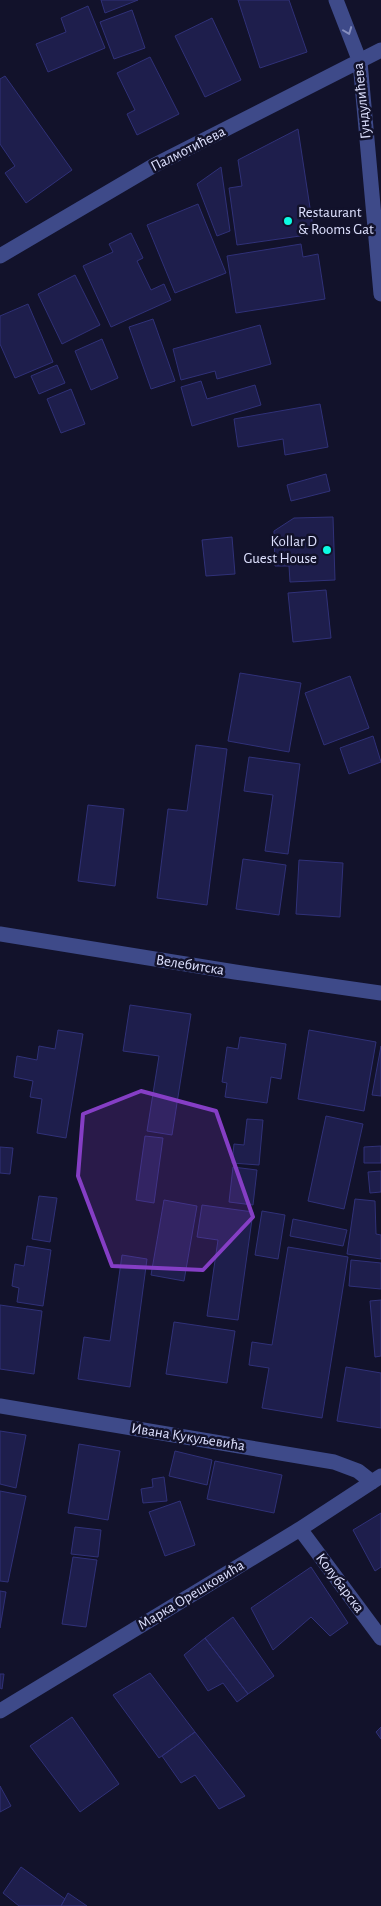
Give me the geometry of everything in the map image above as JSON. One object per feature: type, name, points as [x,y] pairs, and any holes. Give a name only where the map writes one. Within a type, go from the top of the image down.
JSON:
[{"type":"street","name":"Гундулићева","points":[[336,0],[360,62],[381,294]]},
{"type":"street","name":"Палмотићева","points":[[0,256],[153,166],[381,50]]},
{"type":"street","name":"Велебитска","points":[[0,934],[235,972],[381,993]]},
{"type":"street","name":"Ивана Кукуљевића","points":[[0,1406],[334,1462],[376,1479]]},
{"type":"street","name":"Марка Орешковића","points":[[0,1711],[300,1529],[376,1479]]},
{"type":"street","name":"Колубарска","points":[[300,1529],[381,1638]]},
{"type":"highlighted area","points":[[141,1091],[216,1111],[253,1217],[203,1270],[112,1266],[78,1176],[83,1114]]},
{"type":"building","points":[[101,0],[138,0],[105,13]]},
{"type":"building","points":[[238,0],[289,0],[307,52],[260,68]]},
{"type":"building","points":[[88,6],[105,48],[48,72],[36,44],[66,32],[61,18]]},
{"type":"building","points":[[132,10],[145,48],[114,59],[100,22]]},
{"type":"building","points":[[212,18],[241,80],[205,97],[175,36]]},
{"type":"building","points":[[150,57],[179,114],[137,135],[127,114],[135,110],[117,73]]},
{"type":"building","points":[[5,76],[72,170],[26,203],[5,173],[15,166],[0,144],[0,79]]},
{"type":"building","points":[[298,129],[314,234],[237,245],[229,188],[242,186],[238,160]]},
{"type":"building","points":[[221,167],[230,231],[217,236],[197,184]]},
{"type":"building","points":[[198,204],[226,273],[175,293],[147,225]]},
{"type":"building","points":[[131,233],[143,258],[137,261],[151,290],[164,284],[171,300],[111,327],[83,266],[113,252],[109,244]]},
{"type":"building","points":[[301,244],[303,257],[318,254],[325,299],[236,313],[227,256]]},
{"type":"building","points":[[75,275],[100,325],[62,344],[38,294]]},
{"type":"building","points":[[28,304],[53,362],[15,378],[0,344],[0,316]]},
{"type":"building","points":[[153,319],[175,381],[151,389],[129,327]]},
{"type":"building","points":[[260,325],[271,364],[217,379],[215,371],[181,380],[173,349]]},
{"type":"building","points":[[102,339],[118,378],[91,390],[75,351]]},
{"type":"building","points":[[57,365],[65,383],[39,394],[31,376]]},
{"type":"building","points":[[201,381],[207,399],[255,385],[261,405],[192,426],[181,387]]},
{"type":"building","points":[[71,389],[85,424],[61,433],[47,399]]},
{"type":"building","points":[[320,404],[328,447],[285,455],[283,439],[238,447],[234,419]]},
{"type":"building","points":[[326,474],[330,491],[291,501],[287,485]]},
{"type":"building","points":[[333,517],[335,580],[290,582],[289,566],[275,566],[274,531],[294,518]]},
{"type":"building","points":[[232,537],[235,574],[206,576],[202,540]]},
{"type":"building","points":[[326,590],[331,638],[293,642],[288,593]]},
{"type":"building","points":[[240,673],[301,683],[289,752],[228,741]]},
{"type":"building","points":[[350,676],[369,728],[324,745],[305,693]]},
{"type":"building","points":[[373,736],[381,762],[349,774],[340,748]]},
{"type":"building","points":[[196,745],[227,749],[207,905],[157,898],[168,809],[187,811]]},
{"type":"building","points":[[249,757],[300,764],[288,854],[265,851],[273,795],[244,791]]},
{"type":"building","points":[[88,805],[124,809],[115,886],[78,881]]},
{"type":"building","points":[[243,859],[286,865],[279,915],[236,909]]},
{"type":"building","points":[[299,860],[343,863],[340,917],[296,914]]},
{"type":"building","points":[[130,1005],[191,1014],[172,1135],[147,1131],[159,1056],[123,1051]]},
{"type":"building","points":[[58,1030],[83,1034],[66,1138],[37,1133],[42,1099],[30,1097],[33,1081],[14,1077],[17,1056],[37,1060],[39,1046],[55,1049]]},
{"type":"building","points":[[309,1030],[376,1042],[364,1111],[298,1099]]},
{"type":"building","points":[[240,1037],[286,1044],[281,1079],[271,1077],[267,1103],[225,1097],[227,1083],[222,1082],[227,1047],[238,1049]]},
{"type":"building","points":[[381,1046],[381,1096],[372,1095]]},
{"type":"building","points":[[326,1116],[363,1124],[344,1209],[308,1201]]},
{"type":"building","points":[[247,1119],[263,1120],[259,1165],[232,1163],[234,1144],[244,1145]]},
{"type":"building","points":[[145,1136],[163,1138],[154,1203],[136,1200]]},
{"type":"building","points":[[381,1146],[381,1163],[364,1163],[364,1147]]},
{"type":"building","points":[[0,1147],[13,1148],[10,1174],[0,1173]]},
{"type":"building","points":[[233,1167],[257,1170],[253,1205],[229,1202]]},
{"type":"building","points":[[381,1171],[381,1192],[370,1193],[368,1172]]},
{"type":"building","points":[[39,1196],[57,1198],[50,1242],[32,1239]]},
{"type":"building","points":[[355,1199],[375,1201],[376,1234],[381,1235],[381,1259],[347,1254]]},
{"type":"building","points":[[164,1200],[197,1206],[184,1281],[151,1275]]},
{"type":"building","points":[[202,1205],[253,1212],[238,1320],[207,1316],[218,1240],[197,1237]]},
{"type":"building","points":[[262,1211],[285,1215],[278,1259],[255,1255]]},
{"type":"building","points":[[293,1219],[347,1230],[343,1246],[290,1236]]},
{"type":"building","points":[[27,1246],[51,1250],[43,1306],[17,1302],[19,1288],[12,1286],[15,1264],[24,1266]]},
{"type":"building","points":[[288,1247],[348,1257],[322,1418],[262,1408],[269,1368],[249,1365],[252,1342],[272,1345]]},
{"type":"building","points":[[122,1255],[147,1259],[130,1387],[78,1379],[84,1337],[110,1341]]},
{"type":"building","points":[[351,1260],[381,1263],[381,1289],[349,1286]]},
{"type":"building","points":[[381,1300],[381,1356],[375,1357],[370,1301]]},
{"type":"building","points":[[0,1305],[42,1311],[34,1374],[0,1369]]},
{"type":"building","points":[[174,1322],[235,1331],[227,1383],[166,1374]]},
{"type":"building","points":[[346,1367],[381,1373],[381,1428],[337,1421]]},
{"type":"building","points":[[0,1431],[26,1435],[16,1488],[0,1484]]},
{"type":"building","points":[[79,1444],[120,1451],[108,1520],[68,1513]]},
{"type":"building","points":[[175,1451],[212,1460],[207,1485],[169,1476]]},
{"type":"building","points":[[215,1461],[282,1475],[274,1513],[207,1499]]},
{"type":"building","points":[[164,1477],[167,1501],[143,1503],[141,1489],[153,1487],[152,1479]]},
{"type":"building","points":[[0,1491],[26,1496],[8,1582],[0,1581]]},
{"type":"building","points":[[180,1501],[195,1545],[165,1556],[149,1512]]},
{"type":"building","points":[[381,1513],[381,1567],[375,1571],[353,1530]]},
{"type":"building","points":[[75,1527],[101,1530],[98,1557],[71,1554]]},
{"type":"building","points":[[73,1557],[97,1560],[86,1627],[62,1624]]},
{"type":"building","points":[[311,1567],[348,1623],[330,1636],[311,1617],[273,1650],[251,1608]]},
{"type":"building","points":[[0,1591],[6,1592],[0,1628]]},
{"type":"building","points":[[233,1617],[274,1676],[248,1694],[205,1638]]},
{"type":"building","points":[[205,1638],[248,1694],[237,1702],[223,1683],[208,1691],[184,1655]]},
{"type":"building","points":[[150,1673],[195,1732],[159,1758],[113,1695]]},
{"type":"building","points":[[0,1674],[4,1674],[2,1689],[0,1688]]},
{"type":"building","points":[[72,1717],[119,1784],[80,1812],[30,1746]]},
{"type":"building","points":[[381,1727],[381,1739],[376,1732]]},
{"type":"building","points":[[195,1732],[245,1796],[219,1809],[195,1775],[181,1783],[162,1756]]},
{"type":"building","points":[[0,1786],[11,1806],[0,1812]]},
{"type":"building","points":[[21,1867],[65,1899],[61,1906],[19,1906],[3,1893]]},
{"type":"building","points":[[68,1893],[87,1906],[61,1906]]},
{"type":"place","name":"Restaurant & Rooms Gat","points":[[288,221]]},
{"type":"place","name":"Kollar D Guest House","points":[[327,550]]}]
